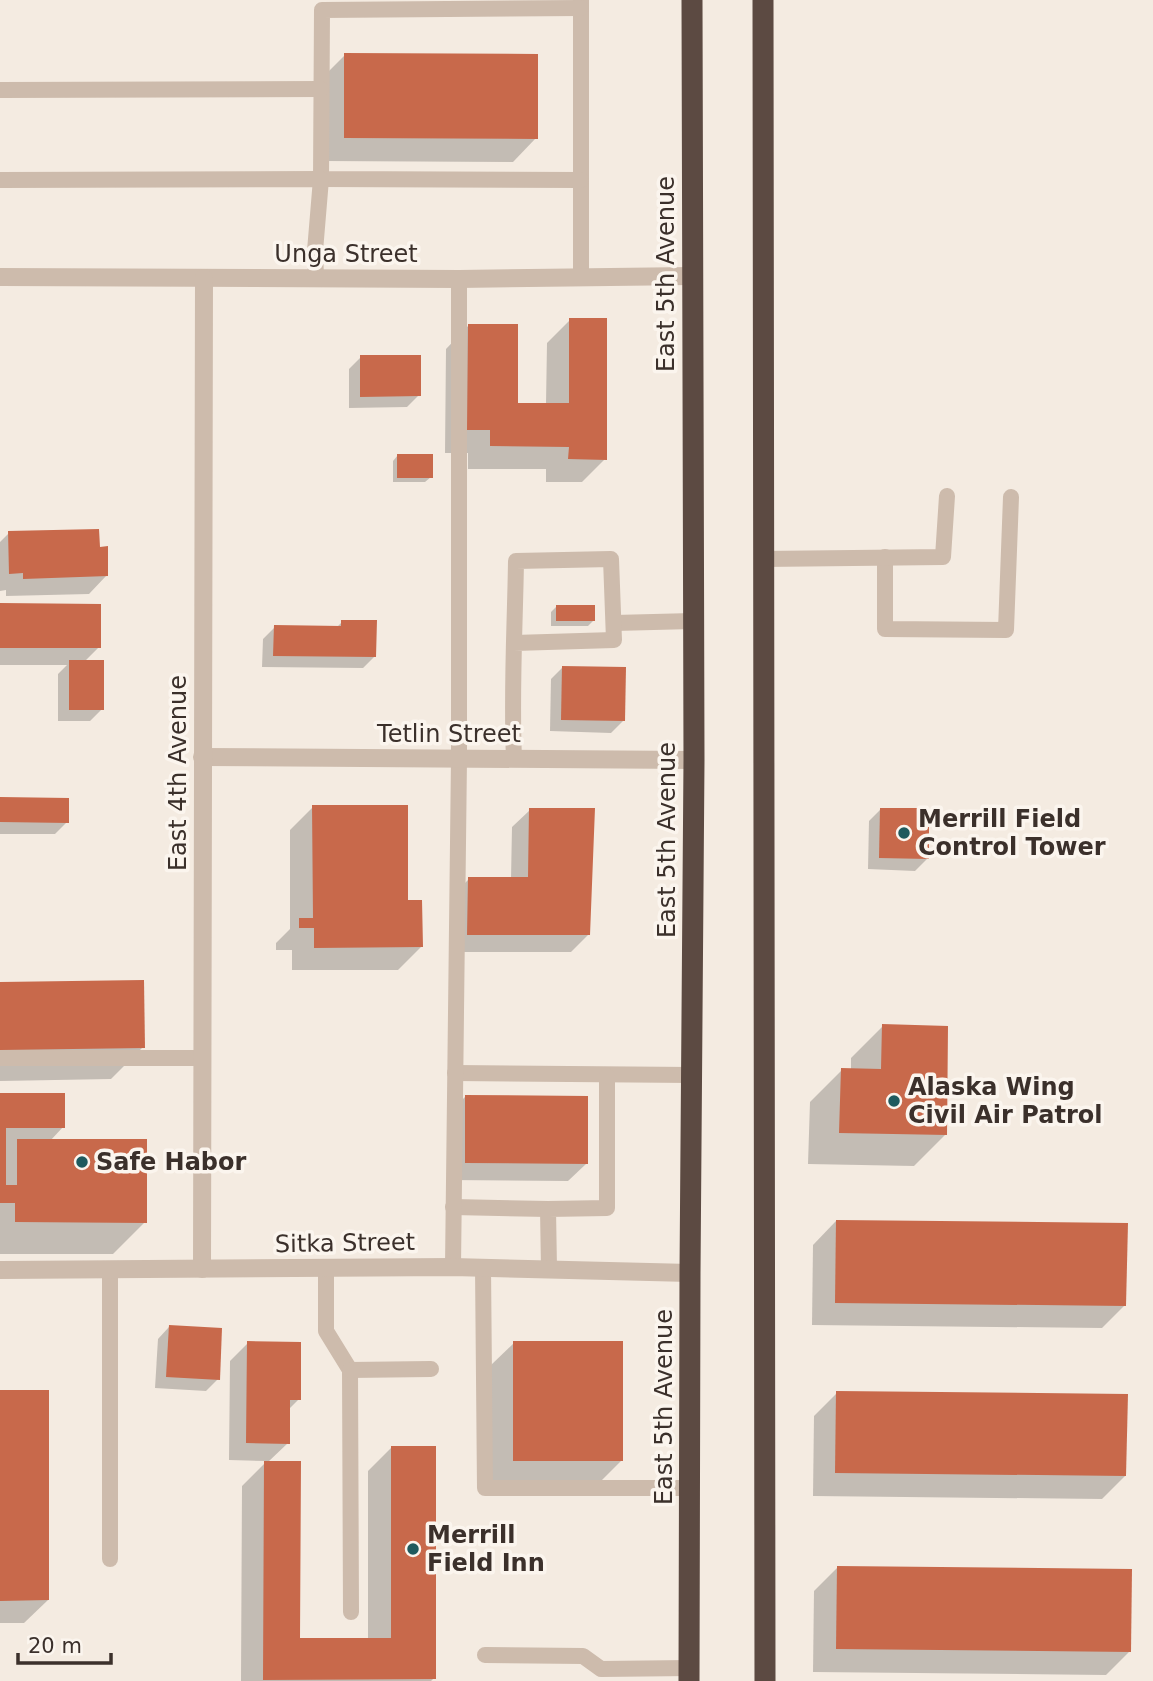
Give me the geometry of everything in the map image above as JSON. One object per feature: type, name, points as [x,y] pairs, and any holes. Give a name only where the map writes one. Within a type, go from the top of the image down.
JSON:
[{"type":"highway","name":"East 5th Avenue","points":[[689,1675],[694,760],[692,0]]},
{"type":"highway","points":[[763,0],[765,1681]]},
{"type":"street","name":"Unga Street","points":[[0,277],[459,279],[692,276]]},
{"type":"street","name":"East 4th Avenue","points":[[202,1269],[205,278]]},
{"type":"street","name":"Tetlin Street","points":[[202,757],[694,760]]},
{"type":"street","name":"Sitka Street","points":[[0,1270],[483,1267],[690,1273]]},
{"type":"lane","points":[[316,278],[315,251],[321,179],[322,5],[581,4],[581,277]]},
{"type":"lane","points":[[0,90],[321,89]]},
{"type":"lane","points":[[0,180],[581,180]]},
{"type":"lane","points":[[453,1267],[459,758],[459,279]]},
{"type":"lane","points":[[763,559],[943,556],[947,496]]},
{"type":"lane","points":[[885,557],[885,629],[1006,630],[1011,497]]},
{"type":"lane","points":[[514,643],[614,640],[611,559],[516,561],[514,643],[514,758]]},
{"type":"lane","points":[[614,623],[693,621]]},
{"type":"lane","points":[[0,1058],[201,1058]]},
{"type":"lane","points":[[455,1073],[692,1075]]},
{"type":"lane","points":[[453,1207],[607,1208],[607,1076]]},
{"type":"lane","points":[[548,1209],[549,1269]]},
{"type":"lane","points":[[483,1267],[485,1488],[690,1488]]},
{"type":"lane","points":[[326,1268],[326,1331],[350,1370],[351,1612]]},
{"type":"lane","points":[[110,1270],[110,1559]]},
{"type":"lane","points":[[350,1370],[431,1369]]},
{"type":"lane","points":[[485,1655],[583,1656],[601,1669],[689,1675]]},
{"type":"building","points":[[344,53],[538,54],[538,139],[344,138]]},
{"type":"building","points":[[569,318],[607,318],[607,460],[568,459],[569,447],[490,446],[490,430],[467,430],[468,324],[518,324],[518,403],[569,403]]},
{"type":"building","points":[[360,355],[421,355],[421,396],[360,397]]},
{"type":"building","points":[[397,454],[433,454],[433,478],[397,478]]},
{"type":"building","points":[[99,529],[100,547],[108,546],[108,576],[23,579],[23,573],[9,574],[8,531]]},
{"type":"building","points":[[0,603],[101,604],[101,648],[0,648]]},
{"type":"building","points":[[556,605],[595,605],[595,621],[556,621]]},
{"type":"building","points":[[341,620],[377,620],[376,657],[273,656],[274,625],[341,626]]},
{"type":"building","points":[[69,660],[104,660],[104,710],[69,710]]},
{"type":"building","points":[[562,666],[626,667],[625,721],[561,720]]},
{"type":"building","points":[[0,797],[69,798],[69,823],[0,822]]},
{"type":"building","points":[[312,805],[408,805],[408,900],[422,900],[423,947],[314,948],[314,928],[299,928],[299,918],[313,918]]},
{"type":"building","points":[[529,808],[595,808],[590,935],[467,935],[468,877],[528,877]]},
{"type":"building","name":"Merrill Field Control Tower","points":[[880,808],[929,808],[929,859],[879,858]]},
{"type":"building","points":[[144,980],[145,1048],[0,1050],[0,982]]},
{"type":"building","name":"Alaska Wing Civil Air Patrol","points":[[882,1024],[948,1026],[947,1135],[839,1133],[841,1068],[881,1069]]},
{"type":"building","name":"Safe Habor","points":[[0,1093],[65,1093],[65,1128],[6,1128],[6,1185],[17,1185],[17,1139],[147,1139],[147,1223],[15,1222],[15,1203],[0,1203]]},
{"type":"building","points":[[465,1095],[588,1096],[588,1164],[465,1163]]},
{"type":"building","points":[[836,1220],[1128,1223],[1126,1306],[835,1303]]},
{"type":"building","points":[[169,1325],[222,1328],[220,1380],[166,1377]]},
{"type":"building","points":[[247,1341],[301,1342],[301,1400],[290,1400],[290,1444],[246,1443]]},
{"type":"building","points":[[513,1341],[623,1341],[623,1461],[513,1461]]},
{"type":"building","points":[[0,1390],[49,1390],[49,1600],[0,1601]]},
{"type":"building","points":[[836,1391],[1128,1394],[1126,1476],[835,1473]]},
{"type":"building","name":"Merrill Field Inn","points":[[391,1446],[436,1446],[436,1679],[263,1680],[264,1461],[301,1461],[300,1638],[391,1638]]},
{"type":"building","points":[[837,1566],[1132,1569],[1131,1652],[836,1649]]},
{"type":"place","name":"Merrill Field Control Tower","points":[[904,833]]},
{"type":"place","name":"Alaska Wing Civil Air Patrol","points":[[894,1101]]},
{"type":"place","name":"Safe Habor","points":[[82,1162]]},
{"type":"place","name":"Merrill Field Inn","points":[[413,1549]]}]
